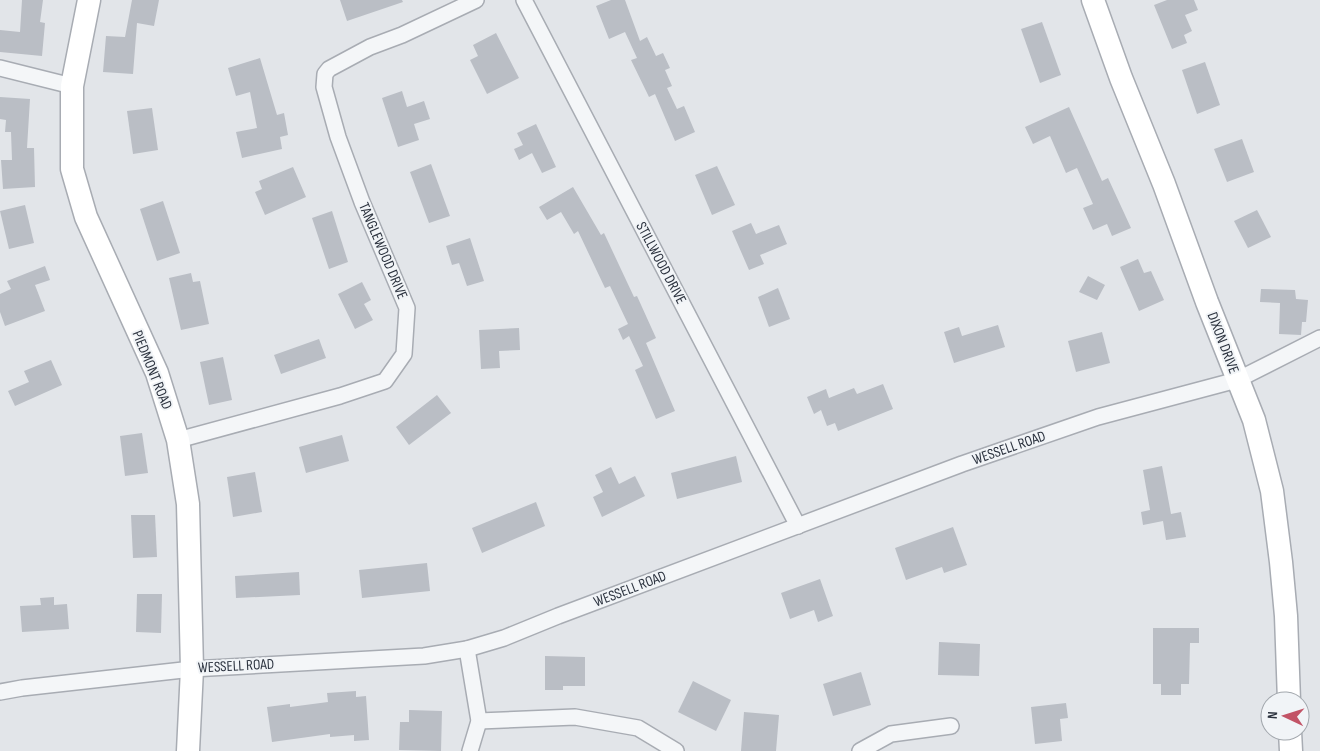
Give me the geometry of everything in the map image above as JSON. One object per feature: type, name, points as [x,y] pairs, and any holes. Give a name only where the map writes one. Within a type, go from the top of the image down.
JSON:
[{"type":"street","name":"PIEDMONT ROAD","points":[[89,0],[72,86],[72,169],[86,217],[156,373],[178,440],[188,504],[192,669],[188,751]]},
{"type":"street","name":"TANGLEWOOD DRIVE","points":[[178,440],[340,396],[385,381],[404,354],[407,308],[362,202],[338,137],[324,87],[325,74],[330,69],[370,46],[402,35],[476,0]]},
{"type":"street","name":"STILLWOOD DRIVE","points":[[524,0],[798,526]]},
{"type":"street","name":"DIXON DRIVE","points":[[1093,0],[1121,78],[1164,184],[1237,380],[1254,420],[1272,491],[1284,584],[1289,691]]},
{"type":"street","points":[[0,68],[72,86]]},
{"type":"street","name":"WESSELL ROAD","points":[[0,692],[192,669],[424,656],[467,649],[504,638],[962,464],[1098,417],[1237,380],[1320,338]]},
{"type":"street","points":[[467,649],[479,721],[470,751]]},
{"type":"street","points":[[479,721],[575,717],[638,728],[676,751]]},
{"type":"street","points":[[860,751],[891,734],[951,726]]},
{"type":"building","points":[[22,0],[43,0],[40,22],[45,23],[42,56],[0,52],[0,30],[20,32]]},
{"type":"building","points":[[132,0],[159,0],[154,26],[137,23],[133,74],[103,72],[106,36],[125,37]]},
{"type":"building","points":[[340,0],[402,0],[403,2],[347,21]]},
{"type":"building","points":[[611,0],[625,0],[640,41],[647,37],[656,56],[663,53],[670,68],[665,70],[672,86],[667,88],[677,109],[684,106],[695,132],[675,141],[655,94],[649,97],[631,60],[637,58],[625,32],[609,39],[596,6]]},
{"type":"building","points":[[1167,0],[1194,0],[1198,10],[1185,15],[1192,31],[1184,35],[1187,43],[1172,49],[1154,5]]},
{"type":"building","points":[[1042,22],[1061,75],[1040,83],[1021,29]]},
{"type":"building","points":[[496,33],[519,78],[487,94],[470,60],[478,56],[473,45]]},
{"type":"building","points":[[260,58],[277,115],[284,113],[288,135],[280,137],[282,149],[242,158],[236,132],[257,128],[250,92],[236,96],[228,68]]},
{"type":"building","points":[[1205,62],[1220,105],[1197,114],[1182,70]]},
{"type":"building","points":[[402,91],[407,107],[424,101],[430,119],[414,124],[419,140],[398,147],[382,98]]},
{"type":"building","points":[[0,97],[30,99],[27,148],[34,148],[35,187],[3,189],[1,160],[12,160],[11,132],[5,132],[6,120],[0,119]]},
{"type":"building","points":[[1069,107],[1102,181],[1108,178],[1131,228],[1112,236],[1107,224],[1093,230],[1083,208],[1093,204],[1077,168],[1066,173],[1050,136],[1033,144],[1025,127]]},
{"type":"building","points":[[152,108],[158,150],[133,154],[127,111]]},
{"type":"building","points":[[536,124],[556,167],[542,173],[532,153],[519,160],[514,149],[523,145],[517,133]]},
{"type":"building","points":[[1242,139],[1254,172],[1227,182],[1214,149]]},
{"type":"building","points":[[431,164],[450,216],[429,223],[410,172]]},
{"type":"building","points":[[717,166],[735,205],[712,215],[695,175]]},
{"type":"building","points":[[293,167],[306,197],[265,215],[255,192],[262,189],[259,181]]},
{"type":"building","points":[[573,187],[601,235],[604,233],[634,297],[637,296],[656,338],[646,343],[675,411],[656,419],[635,370],[643,366],[629,336],[623,340],[618,329],[628,324],[610,286],[605,288],[578,231],[574,234],[561,212],[547,220],[539,207]]},
{"type":"building","points":[[163,201],[180,253],[157,261],[140,209]]},
{"type":"building","points":[[25,205],[34,243],[9,249],[0,211]]},
{"type":"building","points":[[1257,210],[1271,237],[1248,248],[1234,221]]},
{"type":"building","points":[[332,211],[348,262],[329,269],[312,218]]},
{"type":"building","points":[[751,223],[756,234],[779,225],[787,244],[760,255],[764,264],[749,270],[732,231]]},
{"type":"building","points":[[470,238],[484,281],[467,286],[459,263],[452,265],[446,246]]},
{"type":"building","points":[[1138,259],[1144,273],[1151,271],[1164,300],[1139,311],[1120,267]]},
{"type":"building","points":[[45,266],[50,280],[35,285],[45,311],[5,326],[0,312],[0,294],[11,289],[7,281]]},
{"type":"building","points":[[191,273],[193,282],[200,281],[209,324],[181,330],[169,278]]},
{"type":"building","points":[[1088,276],[1105,285],[1097,300],[1079,292]]},
{"type":"building","points":[[362,282],[371,300],[364,304],[373,320],[355,329],[338,294]]},
{"type":"building","points":[[778,288],[790,319],[769,327],[758,297]]},
{"type":"building","points":[[1261,289],[1295,290],[1296,299],[1308,300],[1306,322],[1302,322],[1301,335],[1279,334],[1280,303],[1260,302]]},
{"type":"building","points":[[998,325],[1005,347],[954,363],[944,332],[959,327],[962,336]]},
{"type":"building","points":[[519,328],[520,350],[499,351],[500,368],[481,369],[479,330]]},
{"type":"building","points":[[1102,332],[1110,363],[1076,372],[1068,341]]},
{"type":"building","points":[[319,339],[326,358],[281,374],[274,355]]},
{"type":"building","points":[[223,357],[232,400],[209,405],[200,362]]},
{"type":"building","points":[[51,360],[62,385],[15,406],[8,391],[29,382],[24,371]]},
{"type":"building","points":[[883,384],[893,409],[838,431],[835,423],[827,426],[821,410],[814,414],[807,397],[826,389],[829,398],[854,388],[857,394]]},
{"type":"building","points":[[437,395],[451,413],[409,445],[396,427]]},
{"type":"building","points":[[142,433],[148,473],[125,476],[120,436]]},
{"type":"building","points":[[342,435],[349,461],[306,473],[299,447]]},
{"type":"building","points":[[736,456],[742,482],[677,499],[671,473]]},
{"type":"building","points":[[1162,466],[1171,514],[1181,512],[1186,537],[1166,540],[1163,521],[1143,525],[1141,512],[1150,510],[1143,470]]},
{"type":"building","points":[[611,467],[619,484],[635,476],[645,496],[602,517],[593,497],[603,492],[595,475]]},
{"type":"building","points":[[255,472],[262,512],[233,517],[227,477]]},
{"type":"building","points":[[536,502],[545,526],[482,553],[472,528]]},
{"type":"building","points":[[131,515],[155,515],[157,557],[133,558]]},
{"type":"building","points":[[953,527],[967,565],[944,573],[942,567],[906,580],[895,548]]},
{"type":"building","points":[[427,563],[430,591],[362,598],[359,570]]},
{"type":"building","points":[[299,572],[300,595],[236,598],[235,576]]},
{"type":"building","points":[[820,579],[833,616],[818,622],[814,610],[790,619],[781,593]]},
{"type":"building","points":[[137,594],[162,594],[161,633],[136,632]]},
{"type":"building","points":[[54,597],[54,605],[67,604],[69,629],[22,632],[20,606],[41,605],[40,598]]},
{"type":"building","points":[[1153,628],[1199,628],[1199,643],[1190,643],[1189,684],[1181,684],[1181,695],[1161,695],[1161,684],[1153,684]]},
{"type":"building","points":[[939,642],[980,644],[979,676],[938,675]]},
{"type":"building","points":[[545,656],[585,657],[585,686],[563,686],[563,690],[545,690]]},
{"type":"building","points":[[861,672],[871,705],[833,716],[823,684]]},
{"type":"building","points":[[693,681],[731,700],[716,731],[678,712]]},
{"type":"building","points":[[356,691],[356,697],[366,696],[369,740],[354,741],[354,735],[330,737],[330,734],[272,742],[267,707],[290,704],[290,707],[328,702],[327,693]]},
{"type":"building","points":[[1066,703],[1068,718],[1060,719],[1062,741],[1035,744],[1031,707]]},
{"type":"building","points":[[409,710],[442,711],[441,751],[399,750],[400,722],[409,722]]},
{"type":"building","points":[[744,712],[779,715],[776,751],[741,751]]}]
